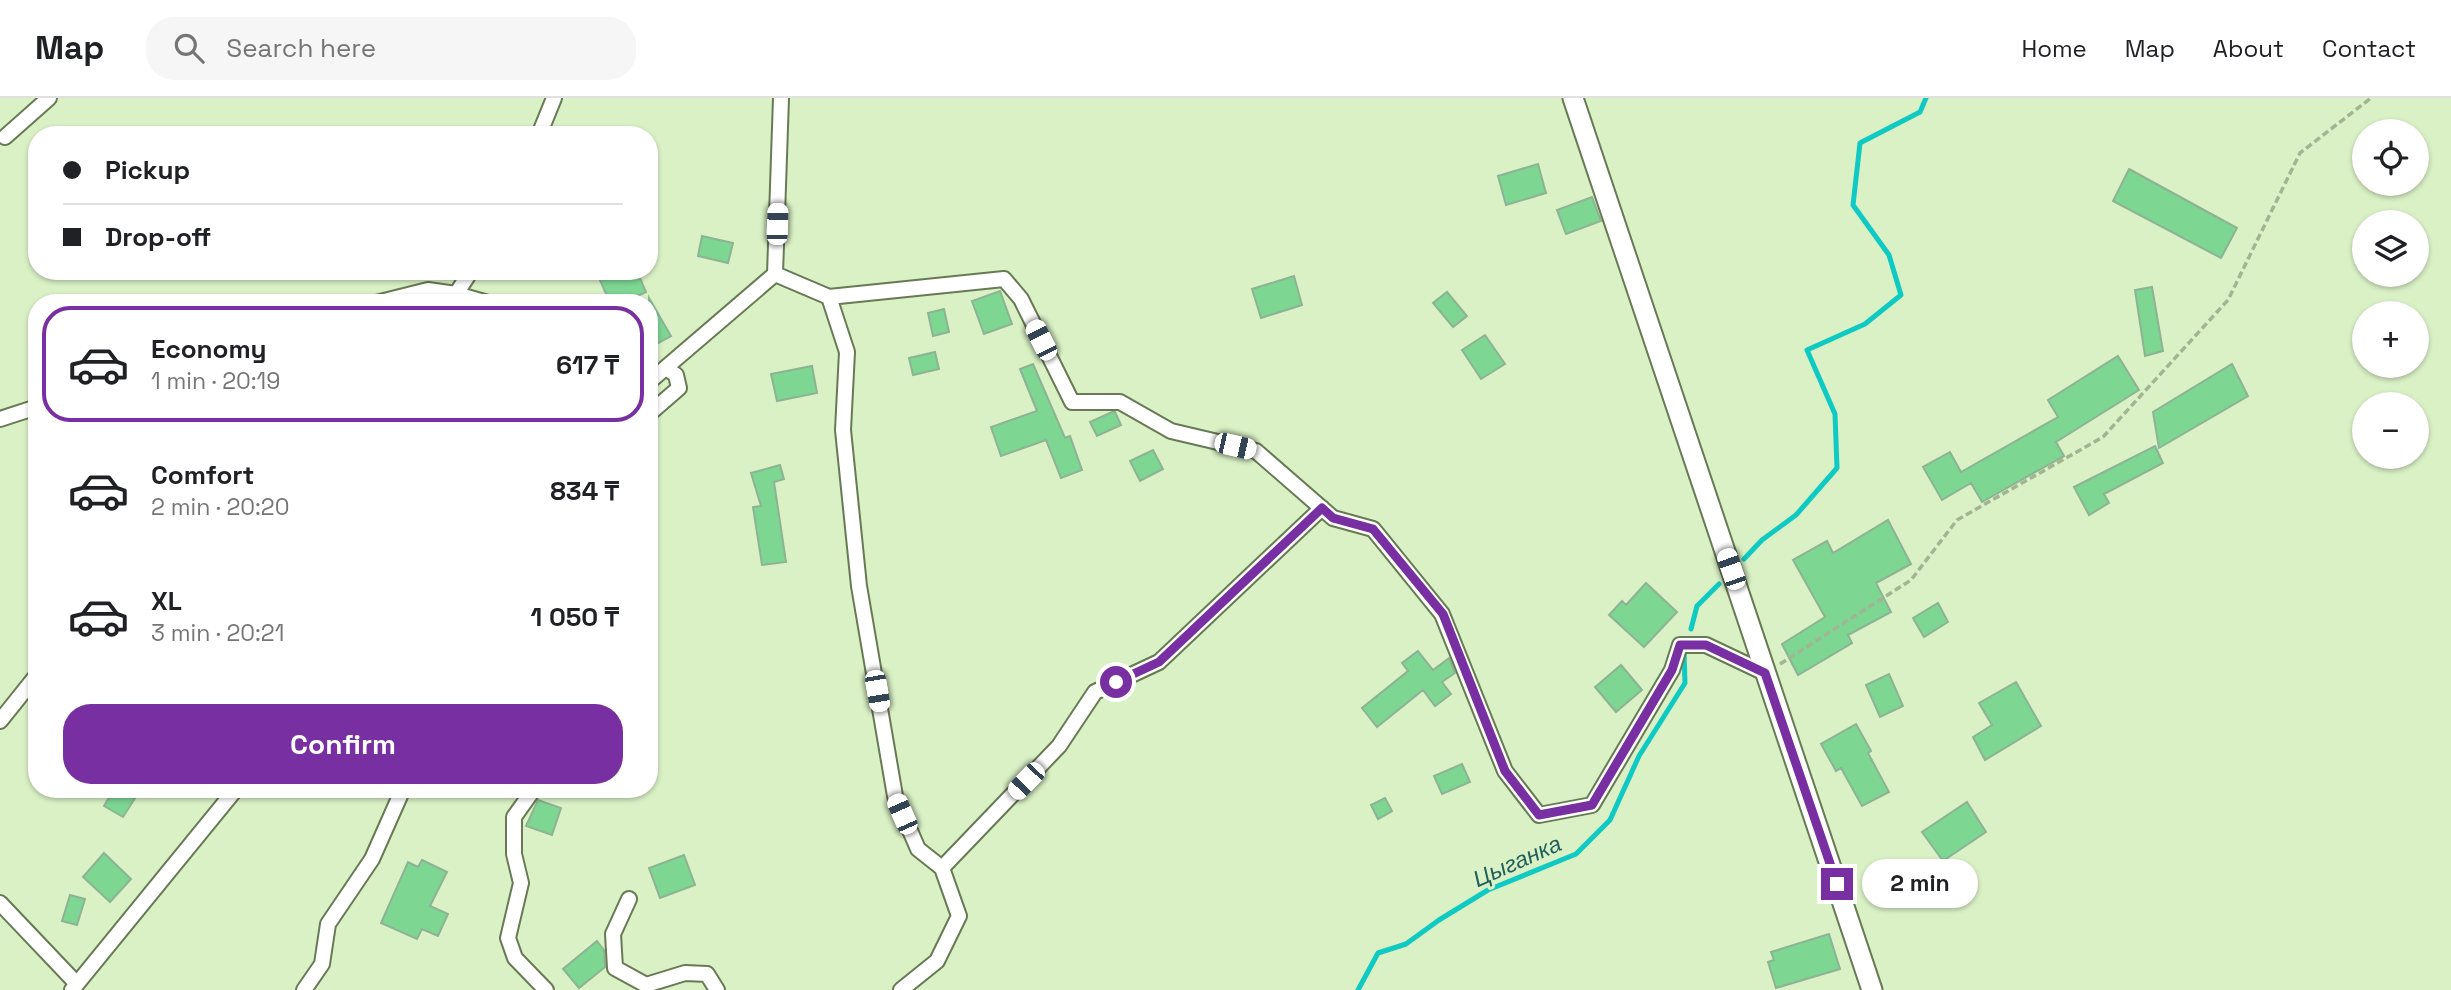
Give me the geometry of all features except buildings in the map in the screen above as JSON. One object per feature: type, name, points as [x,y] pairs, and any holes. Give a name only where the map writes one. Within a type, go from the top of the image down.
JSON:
[{"type":"street","points":[[2,137],[49,98]]},
{"type":"street","points":[[543,126],[554,98]]},
{"type":"street","points":[[658,374],[775,274],[781,98]]},
{"type":"street","points":[[1573,98],[1872,990]]},
{"type":"street","points":[[775,274],[829,297],[1004,279],[1021,299],[1072,402],[1120,402],[1171,431],[1256,451],[1333,518],[1373,529],[1443,614],[1505,771],[1539,815],[1592,805],[1672,670],[1680,645],[1706,645],[1765,673]]},
{"type":"street","points":[[412,294],[428,290],[442,294]]},
{"type":"street","points":[[829,297],[847,352],[843,430],[857,560],[895,796],[918,849],[942,868],[959,916],[937,961],[901,990]]},
{"type":"street","points":[[658,406],[679,388],[676,375],[666,368]]},
{"type":"street","points":[[0,419],[28,410]]},
{"type":"street","points":[[942,868],[1059,746],[1095,692],[1159,662],[1322,508]]},
{"type":"street","points":[[0,721],[28,686]]},
{"type":"street","points":[[0,903],[74,987],[229,798]]},
{"type":"street","points":[[304,990],[322,964],[328,924],[372,859],[399,798]]},
{"type":"street","points":[[528,798],[514,817],[514,854],[521,883],[508,938],[515,958],[546,990]]},
{"type":"street","points":[[629,899],[613,934],[615,968],[646,985],[685,973],[707,974],[717,990]]},
{"type":"path","points":[[1765,673],[1911,580],[1957,520],[2103,437],[2228,300],[2300,153],[2371,98]]},
{"type":"waterway","name":"Цыганка","points":[[1744,559],[1762,540],[1796,515],[1837,468],[1835,414],[1807,350],[1865,324],[1901,295],[1889,255],[1853,205],[1860,143],[1920,112],[1926,98]]},
{"type":"waterway","name":"Цыганка","points":[[1691,629],[1697,606],[1719,584]]},
{"type":"waterway","name":"Цыганка","points":[[1358,990],[1378,953],[1406,944],[1488,890],[1576,854],[1610,820],[1639,756],[1685,683],[1684,652]]},
{"type":"route","points":[[1116,682],[1159,662],[1322,508],[1333,518],[1373,529],[1443,614],[1505,771],[1539,815],[1592,805],[1672,670],[1680,645],[1706,645],[1765,673],[1837,884]]}]
